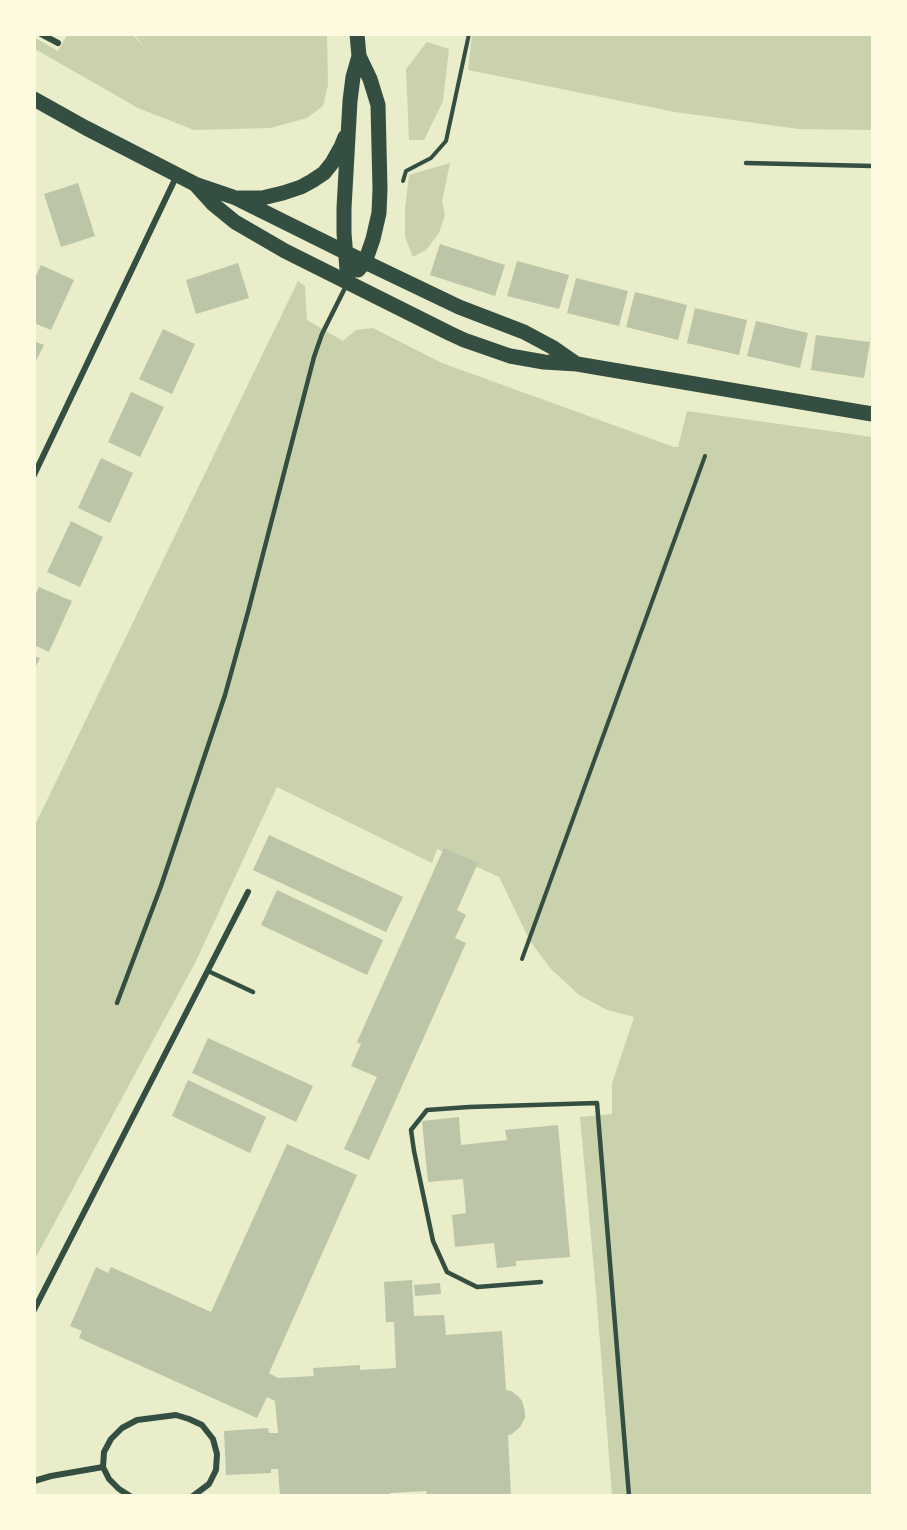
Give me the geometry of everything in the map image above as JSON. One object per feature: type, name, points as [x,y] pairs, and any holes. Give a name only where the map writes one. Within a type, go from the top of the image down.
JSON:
[{"type":"main road","points":[[348,282],[365,262],[379,213],[378,105],[370,79],[359,56],[357,34]]},
{"type":"main road","points":[[348,282],[344,208],[353,77],[359,56]]},
{"type":"main road","points":[[34,99],[195,184],[236,198],[459,307],[524,332],[577,364]]},
{"type":"main road","points":[[236,198],[262,198],[301,187],[312,181],[324,173],[332,163],[348,129]]},
{"type":"main road","points":[[195,184],[213,204],[235,222],[285,250],[464,340],[510,356],[544,362],[577,364],[873,414]]},
{"type":"street","points":[[41,34],[58,43]]},
{"type":"street","points":[[34,475],[177,175]]},
{"type":"street","points":[[34,1310],[248,892]]},
{"type":"street","points":[[130,1496],[109,1479],[103,1467],[104,1452],[111,1439],[122,1428],[137,1420],[176,1415],[202,1425],[213,1439],[217,1454],[216,1470],[209,1484],[193,1496]]},
{"type":"street","points":[[34,1481],[103,1467]]},
{"type":"lane","points":[[746,163],[873,166]]},
{"type":"lane","points":[[117,1003],[161,886],[225,695],[314,357],[322,334],[348,282]]},
{"type":"lane","points":[[208,971],[253,992]]},
{"type":"lane","points":[[541,1282],[477,1287],[447,1272],[433,1241],[411,1130],[427,1110],[597,1103],[629,1496]]},
{"type":"path","points":[[400,189],[406,171],[431,158],[446,141],[469,34]]},
{"type":"path","points":[[522,959],[705,456]]},
{"type":"green space","points":[[67,35],[133,35],[144,47],[135,35],[327,35],[328,85],[323,106],[307,118],[270,128],[194,130],[138,108],[35,49],[35,38],[58,51]]},
{"type":"green space","points":[[472,35],[872,35],[872,130],[799,129],[675,112],[468,70]]},
{"type":"green space","points":[[427,42],[449,49],[443,101],[424,140],[409,140],[406,69]]},
{"type":"green space","points":[[450,163],[442,201],[445,215],[439,233],[426,250],[413,257],[405,237],[405,209],[409,175]]},
{"type":"green space","points":[[298,281],[305,286],[307,320],[343,341],[356,330],[373,328],[442,363],[674,447],[678,447],[687,411],[872,437],[872,1495],[612,1495],[580,1117],[612,1114],[612,1083],[634,1017],[607,1010],[579,995],[551,969],[530,941],[499,877],[437,849],[432,863],[277,787],[196,961],[35,1259],[34,827]]},
{"type":"building","points":[[78,183],[95,236],[61,247],[44,194]]},
{"type":"building","points":[[440,244],[505,265],[495,296],[430,275]]},
{"type":"building","points":[[517,261],[569,275],[559,309],[507,296]]},
{"type":"building","points":[[238,263],[249,298],[196,314],[186,280]]},
{"type":"building","points":[[41,265],[74,280],[51,330],[34,323],[34,280]]},
{"type":"building","points":[[576,278],[628,291],[619,326],[567,313]]},
{"type":"building","points":[[635,292],[687,305],[678,340],[626,327]]},
{"type":"building","points":[[695,308],[747,320],[739,355],[687,343]]},
{"type":"building","points":[[756,321],[808,333],[800,368],[747,356]]},
{"type":"building","points":[[163,329],[195,344],[172,394],[139,379]]},
{"type":"building","points":[[816,335],[870,342],[864,378],[811,370]]},
{"type":"building","points":[[34,341],[44,345],[34,365]]},
{"type":"building","points":[[131,392],[164,407],[140,457],[108,442]]},
{"type":"building","points":[[101,458],[133,473],[110,523],[78,508]]},
{"type":"building","points":[[71,521],[103,537],[80,587],[47,572]]},
{"type":"building","points":[[39,587],[72,601],[49,652],[34,645],[34,597]]},
{"type":"building","points":[[34,656],[40,658],[34,670]]},
{"type":"building","points":[[269,835],[403,897],[386,932],[253,870]]},
{"type":"building","points":[[444,848],[478,863],[457,910],[466,915],[455,938],[466,943],[369,1160],[344,1149],[377,1077],[351,1066],[361,1044],[357,1042]]},
{"type":"building","points":[[277,890],[383,940],[367,975],[261,925]]},
{"type":"building","points":[[208,1038],[313,1086],[296,1122],[192,1073]]},
{"type":"building","points":[[188,1080],[266,1117],[250,1153],[172,1116]]},
{"type":"building","points":[[459,1117],[461,1145],[507,1140],[505,1130],[558,1125],[570,1257],[516,1261],[516,1266],[497,1268],[494,1243],[455,1247],[452,1215],[466,1213],[463,1179],[428,1182],[422,1121]]},
{"type":"building","points":[[287,1144],[357,1175],[269,1373],[278,1378],[314,1376],[313,1368],[360,1365],[360,1370],[396,1368],[394,1322],[386,1322],[384,1282],[412,1280],[414,1316],[444,1315],[446,1335],[502,1331],[506,1390],[519,1397],[525,1411],[525,1418],[520,1427],[508,1435],[511,1495],[427,1496],[426,1491],[390,1493],[390,1496],[280,1496],[278,1469],[271,1469],[271,1473],[226,1475],[224,1431],[268,1428],[269,1433],[278,1433],[275,1401],[267,1397],[257,1418],[79,1338],[82,1331],[70,1326],[96,1267],[108,1273],[111,1267],[211,1312]]},
{"type":"building","points":[[440,1283],[441,1294],[415,1296],[414,1285]]}]
